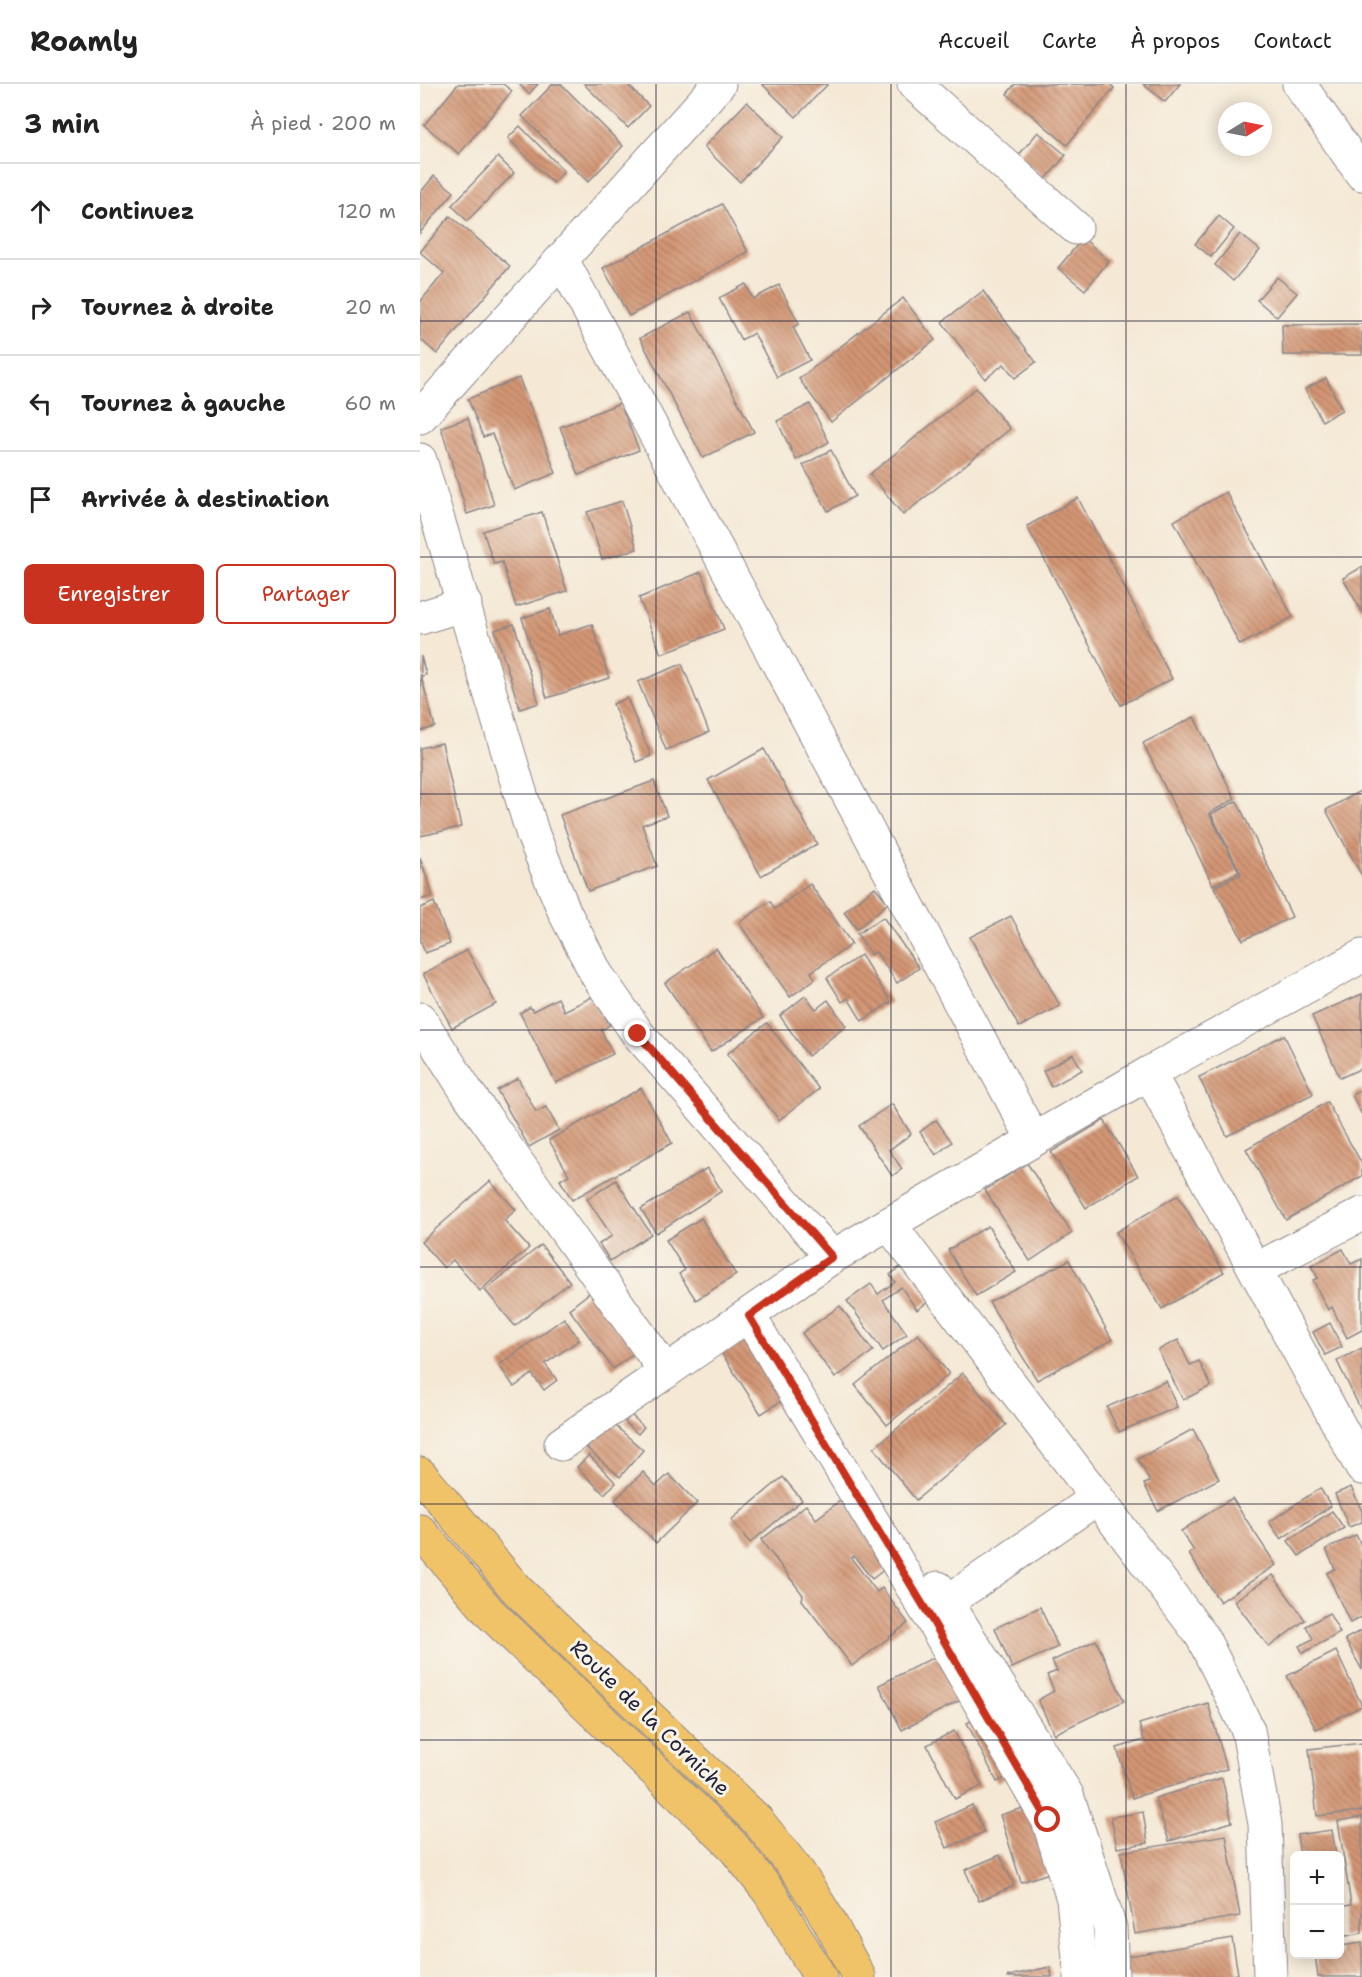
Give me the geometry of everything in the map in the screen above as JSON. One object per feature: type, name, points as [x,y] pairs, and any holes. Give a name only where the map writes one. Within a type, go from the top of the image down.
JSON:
[{"type":"main road","name":"Route de la Corniche","points":[[420,1474],[517,1590],[757,1820],[799,1873],[828,1919],[859,1977]]},
{"type":"main road","name":"Route de la Corniche","points":[[420,1531],[491,1614],[731,1844],[771,1893],[820,1977]]},
{"type":"street","points":[[420,417],[719,84]]},
{"type":"street","points":[[914,84],[1076,228]]},
{"type":"street","points":[[1299,84],[1362,174]]},
{"type":"street","points":[[562,260],[1033,1139]]},
{"type":"street","points":[[420,460],[533,835],[565,913],[597,975],[638,1034],[832,1257]]},
{"type":"street","points":[[420,618],[465,604]]},
{"type":"street","points":[[561,1444],[832,1257],[1149,1073],[1362,956]]},
{"type":"street","points":[[420,1019],[466,1092],[666,1372]]},
{"type":"street","points":[[1149,1073],[1257,1269],[1362,1468]]},
{"type":"street","points":[[1257,1269],[1362,1214]]},
{"type":"street","points":[[889,1224],[1202,1636],[1248,1730],[1265,1824],[1270,1977]]},
{"type":"street","points":[[749,1316],[938,1609],[1067,1795],[1110,1928],[1112,1977]]},
{"type":"street","points":[[938,1609],[1097,1498]]},
{"type":"street","points":[[927,1570],[938,1609],[1048,1820],[1073,1899],[1081,1977]]},
{"type":"building","points":[[458,84],[503,84],[512,91],[459,154],[424,125]]},
{"type":"building","points":[[519,84],[538,84],[529,94]]},
{"type":"building","points":[[553,84],[561,84],[623,146],[588,182],[522,116]]},
{"type":"building","points":[[584,84],[627,84],[649,106],[628,128]]},
{"type":"building","points":[[762,84],[828,84],[796,117]]},
{"type":"building","points":[[1015,84],[1110,84],[1114,88],[1067,145],[1007,94]]},
{"type":"building","points":[[1143,84],[1180,84],[1165,102]]},
{"type":"building","points":[[747,102],[783,137],[740,182],[704,147]]},
{"type":"building","points":[[520,126],[564,171],[553,183],[508,138]]},
{"type":"building","points":[[1038,132],[1066,155],[1046,179],[1018,156]]},
{"type":"building","points":[[498,157],[514,173],[467,221],[452,205]]},
{"type":"building","points":[[434,176],[454,192],[420,233],[420,193]]},
{"type":"building","points":[[722,204],[748,252],[629,316],[603,268]]},
{"type":"building","points":[[450,216],[510,266],[437,354],[420,339],[420,302],[444,273],[420,252]]},
{"type":"building","points":[[1219,216],[1234,229],[1211,257],[1195,244]]},
{"type":"building","points":[[1240,234],[1260,250],[1233,281],[1215,265]]},
{"type":"building","points":[[1083,238],[1109,261],[1085,290],[1058,268]]},
{"type":"building","points":[[1277,277],[1297,293],[1277,317],[1257,300]]},
{"type":"building","points":[[746,284],[753,299],[779,285],[799,324],[793,327],[810,360],[777,377],[754,333],[741,340],[719,298]]},
{"type":"building","points":[[983,291],[1036,362],[1015,378],[1004,364],[985,379],[942,322]]},
{"type":"building","points":[[903,298],[935,340],[831,422],[799,379]]},
{"type":"building","points":[[690,312],[754,432],[703,458],[640,338]]},
{"type":"building","points":[[1362,324],[1362,355],[1283,355],[1282,325]]},
{"type":"building","points":[[519,378],[556,473],[514,490],[492,434],[483,437],[468,399]]},
{"type":"building","points":[[1326,378],[1342,410],[1322,421],[1305,389]]},
{"type":"building","points":[[976,388],[1010,429],[903,515],[870,474]]},
{"type":"building","points":[[620,403],[639,450],[579,475],[560,427]]},
{"type":"building","points":[[810,404],[829,442],[796,460],[777,421]]},
{"type":"building","points":[[468,418],[494,505],[467,514],[441,427]]},
{"type":"building","points":[[831,450],[855,496],[828,511],[803,465]]},
{"type":"building","points":[[1226,492],[1293,617],[1240,645],[1174,521]]},
{"type":"building","points":[[1078,498],[1172,679],[1121,705],[1027,526]]},
{"type":"building","points":[[622,501],[637,549],[602,559],[587,512]]},
{"type":"building","points":[[542,512],[567,591],[516,607],[502,562],[494,564],[483,531]]},
{"type":"building","points":[[1362,567],[1362,612],[1343,578]]},
{"type":"building","points":[[701,572],[724,629],[661,654],[639,598]]},
{"type":"building","points":[[550,609],[558,635],[592,624],[609,678],[547,698],[522,618]]},
{"type":"building","points":[[514,624],[539,703],[520,709],[495,630]]},
{"type":"building","points":[[421,656],[426,675],[421,676],[435,727],[420,731]]},
{"type":"building","points":[[682,664],[709,732],[666,750],[638,682]]},
{"type":"building","points":[[627,698],[651,756],[636,762],[613,704]]},
{"type":"building","points":[[1194,717],[1235,799],[1209,813],[1239,872],[1213,885],[1143,743]]},
{"type":"building","points":[[442,743],[461,827],[420,836],[420,748]]},
{"type":"building","points":[[764,749],[817,844],[761,876],[708,780]]},
{"type":"building","points":[[654,781],[667,816],[642,825],[657,866],[588,891],[560,815]]},
{"type":"building","points":[[1362,790],[1362,876],[1326,810]]},
{"type":"building","points":[[1237,801],[1292,917],[1243,940],[1214,887],[1241,874],[1211,814]]},
{"type":"building","points":[[420,858],[433,896],[420,900]]},
{"type":"building","points":[[810,884],[852,944],[811,972],[815,979],[790,997],[739,923],[770,901],[775,909]]},
{"type":"building","points":[[875,887],[888,903],[857,929],[844,912]]},
{"type":"building","points":[[434,902],[450,944],[425,953],[420,940],[420,908]]},
{"type":"building","points":[[1011,916],[1060,1006],[1019,1027],[970,937]]},
{"type":"building","points":[[883,917],[919,968],[897,983],[876,952],[871,955],[857,934]]},
{"type":"building","points":[[716,948],[763,1018],[711,1052],[665,983]]},
{"type":"building","points":[[467,950],[496,1004],[452,1028],[423,974]]},
{"type":"building","points":[[861,955],[891,1002],[862,1021],[848,998],[842,1002],[827,978]]},
{"type":"building","points":[[1362,994],[1362,1068],[1340,1078],[1312,1016]]},
{"type":"building","points":[[594,996],[610,1025],[601,1030],[613,1054],[556,1083],[520,1013],[530,1007],[533,1011],[558,998],[564,1011]]},
{"type":"building","points":[[805,996],[816,1009],[828,1000],[846,1026],[808,1056],[780,1016]]},
{"type":"building","points":[[767,1023],[819,1089],[779,1120],[727,1054]]},
{"type":"building","points":[[1284,1035],[1313,1094],[1227,1136],[1199,1077]]},
{"type":"building","points":[[1073,1054],[1082,1070],[1051,1087],[1043,1071]]},
{"type":"building","points":[[518,1078],[536,1112],[546,1107],[559,1130],[529,1147],[497,1090]]},
{"type":"building","points":[[641,1088],[672,1143],[572,1200],[560,1180],[569,1175],[549,1140]]},
{"type":"building","points":[[1362,1089],[1362,1115],[1352,1095]]},
{"type":"building","points":[[1327,1102],[1362,1164],[1362,1176],[1286,1220],[1246,1149]]},
{"type":"building","points":[[892,1104],[911,1134],[889,1150],[902,1169],[892,1176],[859,1126]]},
{"type":"building","points":[[936,1120],[952,1142],[936,1155],[920,1132]]},
{"type":"building","points":[[1104,1120],[1138,1176],[1086,1208],[1051,1152]]},
{"type":"building","points":[[1027,1163],[1072,1233],[1030,1261],[985,1190]]},
{"type":"building","points":[[707,1168],[722,1191],[656,1233],[641,1209]]},
{"type":"building","points":[[616,1180],[651,1234],[610,1261],[599,1244],[612,1236],[587,1199]]},
{"type":"building","points":[[490,1181],[516,1210],[504,1220],[529,1248],[480,1291],[453,1260],[444,1268],[421,1242]]},
{"type":"building","points":[[1178,1195],[1224,1272],[1162,1309],[1116,1232]]},
{"type":"building","points":[[701,1218],[736,1275],[696,1300],[679,1274],[685,1270],[666,1240]]},
{"type":"building","points":[[988,1226],[1016,1272],[976,1296],[948,1250]]},
{"type":"building","points":[[541,1245],[570,1282],[515,1326],[485,1290]]},
{"type":"building","points":[[1343,1249],[1351,1264],[1362,1259],[1362,1330],[1347,1338],[1332,1307],[1328,1310],[1313,1280],[1318,1278],[1311,1266]]},
{"type":"building","points":[[1069,1260],[1112,1340],[1037,1380],[989,1302]]},
{"type":"building","points":[[903,1265],[929,1301],[917,1310],[901,1287],[883,1300],[907,1334],[883,1351],[847,1301],[871,1284],[878,1294],[895,1282],[890,1275]]},
{"type":"building","points":[[593,1290],[638,1350],[613,1369],[569,1309]]},
{"type":"building","points":[[840,1306],[873,1351],[835,1378],[802,1333]]},
{"type":"building","points":[[564,1318],[579,1340],[545,1364],[557,1380],[544,1390],[532,1374],[514,1387],[499,1365]]},
{"type":"building","points":[[1330,1323],[1342,1347],[1325,1355],[1313,1332]]},
{"type":"building","points":[[750,1329],[791,1395],[761,1414],[719,1349]]},
{"type":"building","points":[[918,1334],[949,1374],[887,1425],[855,1385]]},
{"type":"building","points":[[1178,1340],[1190,1365],[1199,1361],[1211,1386],[1183,1400],[1158,1350]]},
{"type":"building","points":[[1362,1348],[1362,1412],[1337,1361]]},
{"type":"building","points":[[963,1373],[1006,1425],[916,1500],[874,1448]]},
{"type":"building","points":[[1166,1381],[1177,1407],[1119,1432],[1107,1407]]},
{"type":"building","points":[[631,1415],[644,1427],[638,1434],[625,1422]]},
{"type":"building","points":[[610,1421],[643,1450],[620,1477],[587,1448]]},
{"type":"building","points":[[1193,1429],[1219,1479],[1158,1511],[1144,1484],[1150,1482],[1138,1459]]},
{"type":"building","points":[[589,1455],[616,1483],[604,1494],[577,1467]]},
{"type":"building","points":[[643,1472],[656,1486],[669,1474],[697,1503],[656,1543],[615,1500]]},
{"type":"building","points":[[783,1477],[802,1500],[750,1543],[731,1520]]},
{"type":"building","points":[[1351,1487],[1362,1511],[1362,1522],[1349,1527],[1335,1494]]},
{"type":"building","points":[[1320,1488],[1331,1506],[1281,1539],[1269,1522]]},
{"type":"building","points":[[853,1491],[899,1558],[872,1579],[854,1556],[851,1558],[877,1592],[882,1588],[908,1623],[852,1666],[802,1600],[803,1595],[761,1540],[806,1505],[816,1519]]},
{"type":"building","points":[[1232,1498],[1276,1565],[1220,1602],[1189,1554],[1194,1551],[1181,1531]]},
{"type":"building","points":[[1332,1511],[1344,1528],[1299,1556],[1288,1541]]},
{"type":"building","points":[[1356,1535],[1362,1547],[1362,1617],[1350,1623],[1327,1573],[1335,1569],[1326,1549]]},
{"type":"building","points":[[1273,1575],[1305,1620],[1269,1647],[1234,1601]]},
{"type":"building","points":[[1040,1607],[1058,1647],[1012,1668],[995,1628]]},
{"type":"building","points":[[1329,1613],[1340,1633],[1303,1653],[1299,1646],[1313,1639],[1306,1626]]},
{"type":"building","points":[[1362,1630],[1362,1670],[1345,1639]]},
{"type":"building","points":[[1096,1640],[1124,1701],[1054,1734],[1038,1700],[1054,1691],[1047,1675],[1057,1671],[1052,1661]]},
{"type":"building","points":[[946,1651],[969,1696],[902,1730],[879,1685]]},
{"type":"building","points":[[1336,1651],[1362,1706],[1316,1729],[1287,1676]]},
{"type":"building","points":[[1208,1703],[1227,1769],[1132,1798],[1117,1748],[1144,1740],[1139,1724]]},
{"type":"building","points":[[991,1710],[1021,1770],[997,1782],[967,1723]]},
{"type":"building","points":[[954,1731],[982,1786],[955,1799],[927,1745]]},
{"type":"building","points":[[1362,1743],[1362,1811],[1317,1816],[1309,1749]]},
{"type":"building","points":[[1222,1778],[1232,1822],[1169,1841],[1155,1798]]},
{"type":"building","points":[[1037,1804],[1059,1870],[1021,1882],[1000,1815]]},
{"type":"building","points":[[972,1805],[984,1832],[947,1848],[935,1822]]},
{"type":"building","points":[[1143,1812],[1148,1843],[1117,1848],[1111,1817]]},
{"type":"building","points":[[1362,1817],[1362,1933],[1344,1936],[1344,1906],[1351,1905],[1338,1821]]},
{"type":"building","points":[[1332,1830],[1335,1851],[1299,1851],[1297,1835]]},
{"type":"building","points":[[1226,1835],[1240,1916],[1135,1934],[1121,1852]]},
{"type":"building","points":[[1000,1855],[1014,1886],[979,1901],[965,1870]]},
{"type":"building","points":[[1232,1938],[1238,1974],[1219,1977],[1126,1977],[1123,1957]]},
{"type":"building","points":[[1362,1943],[1362,1977],[1318,1977],[1316,1959],[1344,1959],[1344,1945]]},
{"type":"building","points":[[1050,1967],[1052,1977],[1008,1977],[1008,1976]]},
{"type":"route","points":[[638,1034],[832,1257],[749,1316],[929,1615],[1048,1820]]}]
